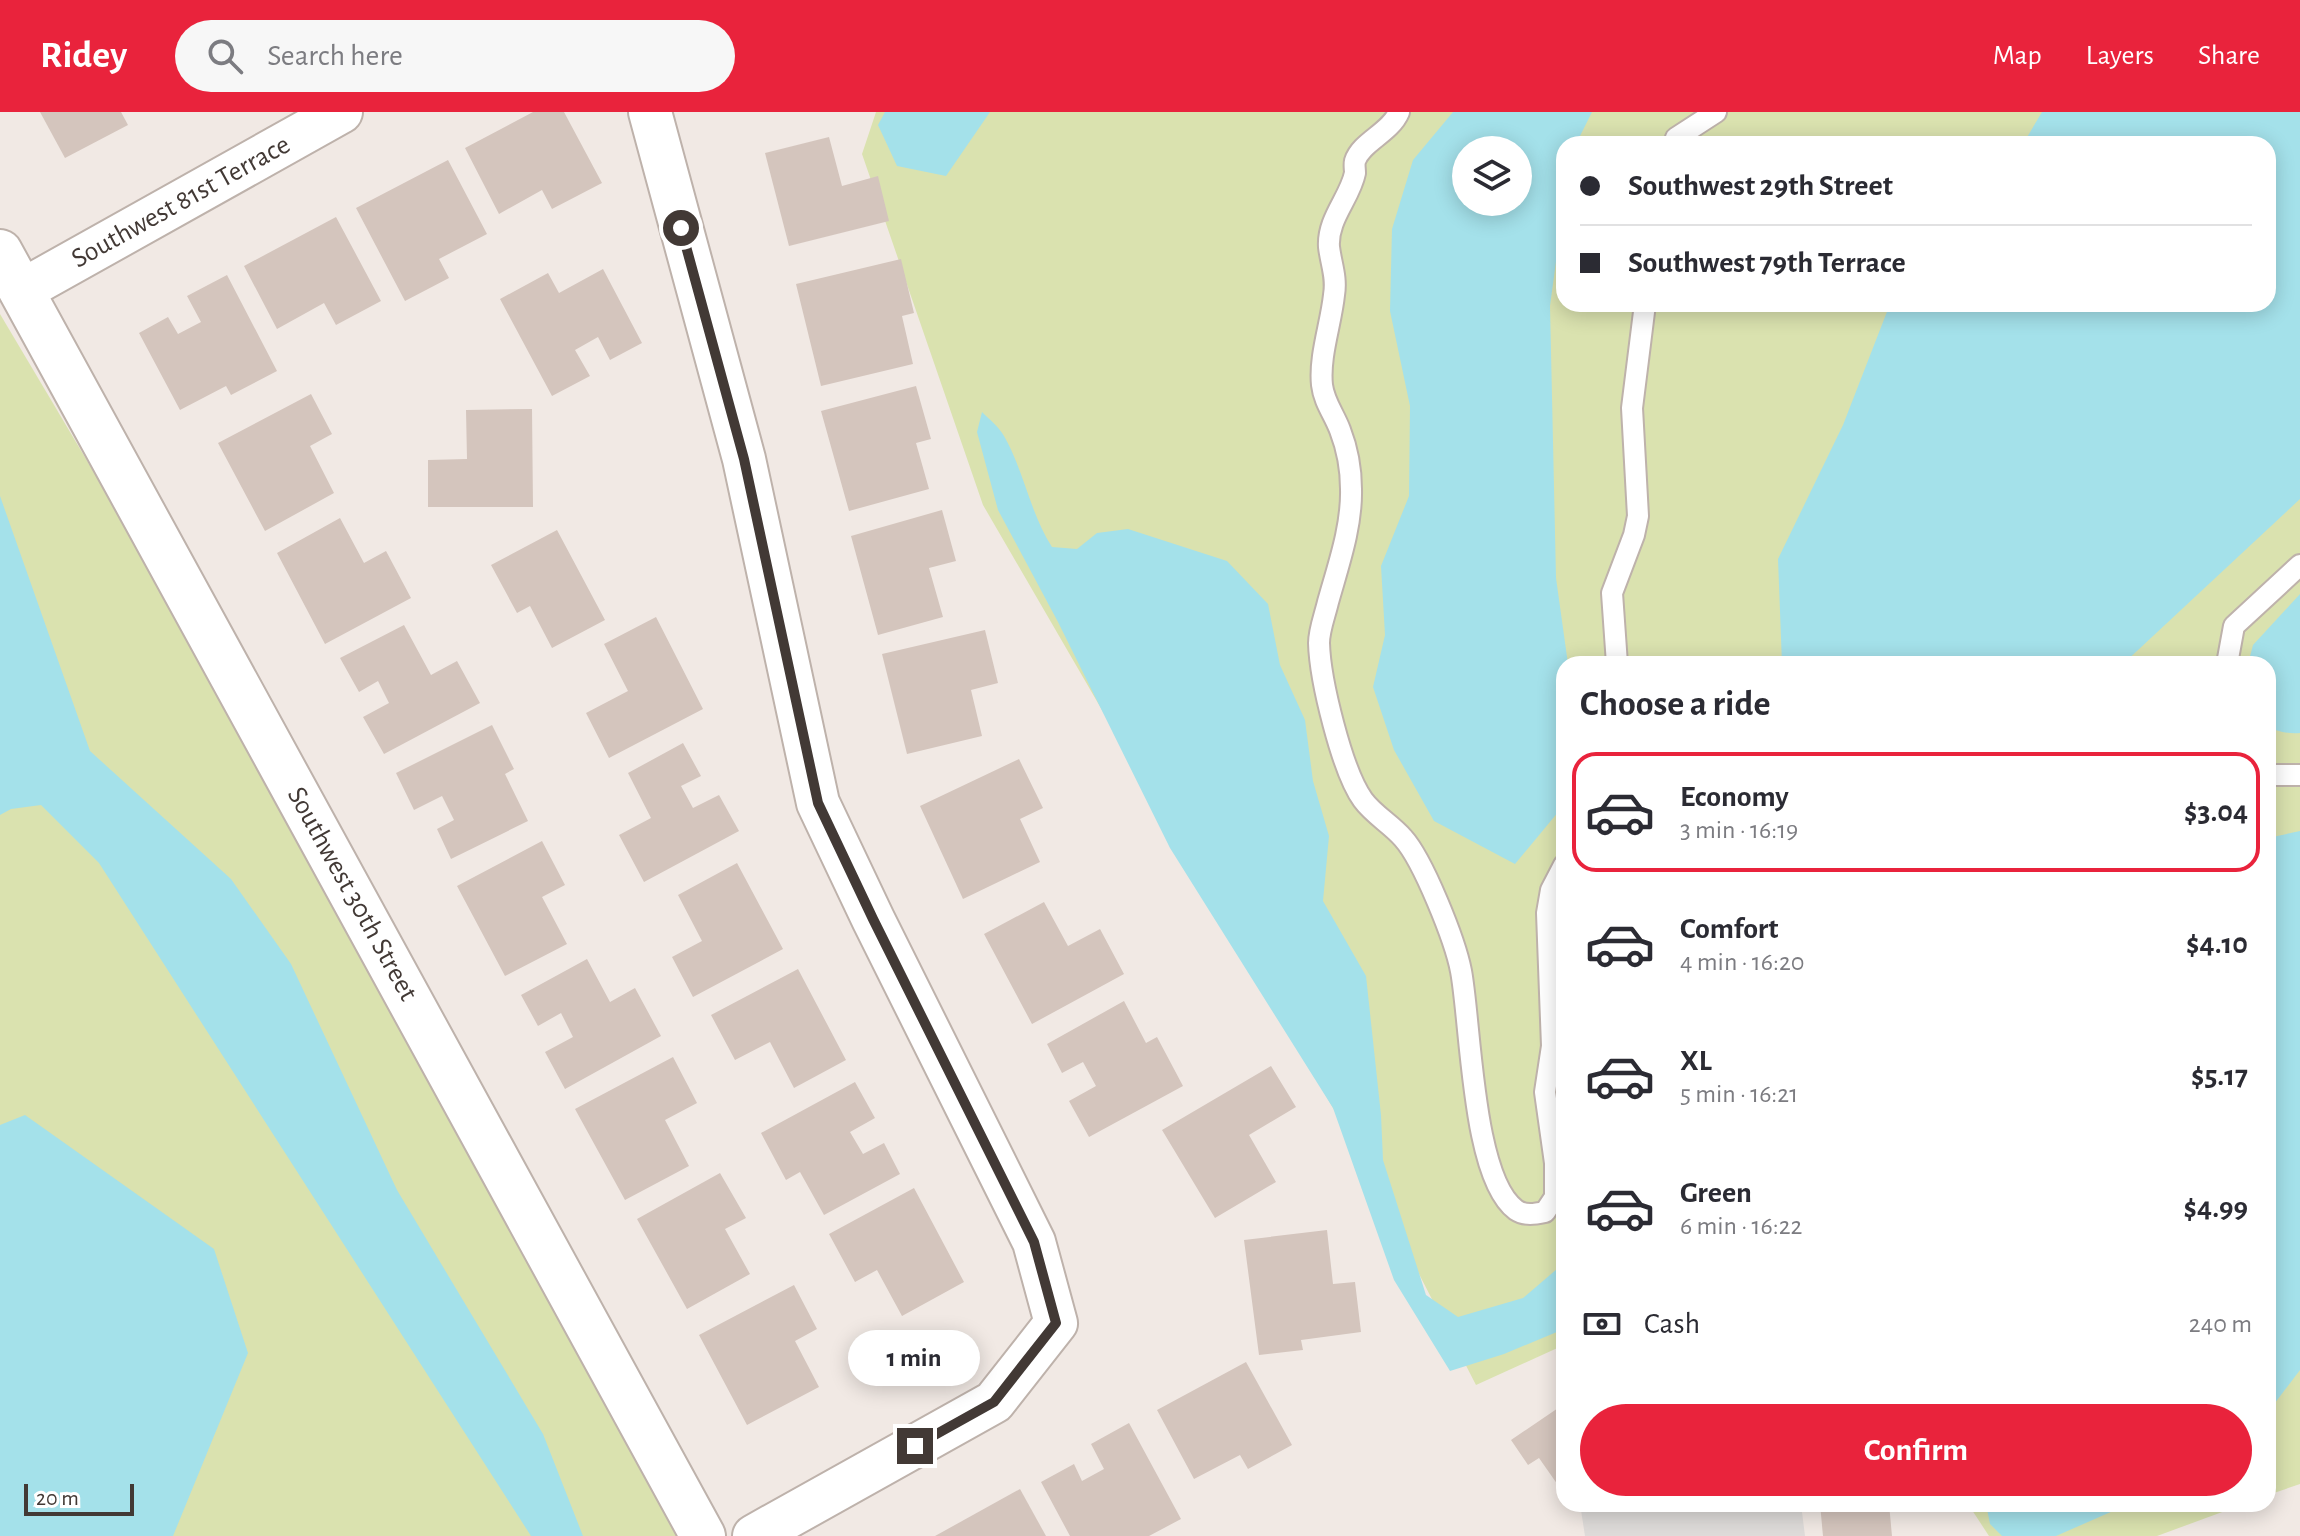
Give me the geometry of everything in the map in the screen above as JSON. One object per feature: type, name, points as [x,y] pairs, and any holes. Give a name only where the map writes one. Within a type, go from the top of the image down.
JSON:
[{"type":"street","name":"Southwest 81st Terrace","points":[[21,291],[341,112]]},
{"type":"street","points":[[650,112],[744,459],[818,803],[1034,1242],[1056,1323],[994,1402],[754,1536]]},
{"type":"street","name":"Southwest 30th Street","points":[[0,252],[703,1536]]},
{"type":"lane","points":[[1399,112],[1394,123],[1372,140],[1355,159],[1355,173],[1330,231],[1335,293],[1321,383],[1349,462],[1351,492],[1343,547],[1319,640],[1321,665],[1344,762],[1352,782],[1364,802],[1403,837],[1418,858],[1457,953],[1473,1093],[1491,1166],[1502,1194],[1517,1210],[1528,1215],[1545,1212],[1555,1197],[1555,1163],[1545,1092],[1552,1046],[1547,913],[1556,880]]},
{"type":"lane","points":[[1679,136],[1716,112]]},
{"type":"lane","points":[[1616,656],[1612,593],[1638,516],[1632,408],[1644,312]]},
{"type":"lane","points":[[2228,656],[2234,626],[2300,565]]},
{"type":"lane","points":[[2276,775],[2300,775]]},
{"type":"green space","points":[[876,112],[2300,112],[2300,1484],[2276,1492],[2276,656],[1556,656],[1556,1349],[1476,1385],[1340,1120],[983,505],[862,154]]},
{"type":"green space","points":[[0,314],[181,619],[677,1536],[0,1536]]},
{"type":"green space","points":[[1973,1512],[2222,1512],[2157,1536],[1989,1536]]},
{"type":"shaded area","points":[[1581,1512],[1802,1512],[1805,1536],[1585,1536]]},
{"type":"water","points":[[885,112],[990,112],[946,176],[897,166],[878,125]]},
{"type":"water","points":[[1453,112],[1592,112],[1580,136],[1556,136],[1556,261],[1550,306],[1556,578],[1567,656],[1556,656],[1556,815],[1515,864],[1434,821],[1394,750],[1373,687],[1385,635],[1381,566],[1409,496],[1410,406],[1390,311],[1392,229],[1413,160]]},
{"type":"water","points":[[2042,112],[2300,112],[2300,499],[2132,656],[1782,656],[1778,559],[1843,425],[1887,312],[2276,312],[2276,136],[2028,136]]},
{"type":"water","points":[[982,412],[1004,436],[1052,547],[1077,549],[1097,533],[1128,529],[1227,561],[1268,604],[1280,665],[1305,720],[1313,781],[1329,836],[1323,901],[1366,976],[1383,1160],[1426,1295],[1458,1317],[1523,1298],[1556,1270],[1556,1332],[1504,1354],[1450,1371],[1394,1280],[1333,1108],[1170,848],[1058,622],[998,510],[977,432]]},
{"type":"water","points":[[0,496],[90,751],[231,879],[291,964],[397,1190],[543,1434],[583,1536],[531,1536],[99,863],[41,805],[11,809],[0,815]]},
{"type":"water","points":[[2300,594],[2300,733],[2276,730],[2276,656],[2250,656],[2253,645]]},
{"type":"water","points":[[2300,831],[2300,1370],[2276,1402],[2276,836]]},
{"type":"water","points":[[25,1115],[214,1249],[248,1353],[173,1536],[0,1536],[0,1125]]},
{"type":"water","points":[[1988,1512],[2111,1512],[2056,1536],[2002,1536],[1990,1524]]},
{"type":"building","points":[[40,112],[121,112],[128,125],[65,158]]},
{"type":"building","points":[[533,112],[564,112],[602,183],[552,209],[542,190],[499,214],[465,148]]},
{"type":"building","points":[[829,137],[842,186],[878,176],[889,221],[789,246],[765,153]]},
{"type":"building","points":[[448,160],[487,234],[439,259],[449,278],[405,301],[356,208]]},
{"type":"building","points":[[336,217],[381,301],[336,325],[324,303],[277,329],[244,266]]},
{"type":"building","points":[[901,259],[914,313],[902,316],[913,364],[821,386],[796,284]]},
{"type":"building","points":[[603,269],[642,343],[610,360],[598,337],[575,350],[590,376],[552,396],[500,299],[548,273],[559,293]]},
{"type":"building","points":[[227,275],[277,371],[231,395],[226,386],[180,410],[139,333],[168,317],[178,334],[201,322],[187,296]]},
{"type":"building","points":[[916,386],[931,439],[916,443],[929,489],[849,511],[821,411]]},
{"type":"building","points":[[311,394],[332,434],[310,446],[334,493],[265,531],[218,443]]},
{"type":"building","points":[[532,409],[533,507],[428,507],[428,460],[467,459],[466,410]]},
{"type":"building","points":[[942,510],[956,561],[929,568],[943,617],[878,635],[851,536]]},
{"type":"building","points":[[340,518],[364,563],[386,551],[411,598],[325,644],[277,553]]},
{"type":"building","points":[[557,530],[605,620],[552,648],[530,606],[517,613],[491,565]]},
{"type":"building","points":[[656,617],[703,709],[609,758],[586,713],[628,691],[604,644]]},
{"type":"building","points":[[404,625],[431,675],[457,661],[480,703],[384,754],[363,717],[389,703],[378,681],[359,692],[340,658]]},
{"type":"building","points":[[985,630],[998,683],[971,690],[982,736],[907,754],[882,654]]},
{"type":"building","points":[[492,725],[514,769],[505,774],[528,821],[451,859],[437,829],[454,820],[442,796],[414,810],[396,773]]},
{"type":"building","points":[[683,743],[701,776],[681,786],[693,808],[719,795],[739,831],[644,882],[619,835],[651,818],[628,773]]},
{"type":"building","points":[[1019,759],[1043,808],[1020,819],[1040,862],[963,899],[920,806]]},
{"type":"building","points":[[542,841],[565,885],[542,897],[567,944],[505,976],[457,886]]},
{"type":"building","points":[[737,863],[783,949],[693,997],[672,957],[702,941],[678,895]]},
{"type":"building","points":[[1044,902],[1068,946],[1100,929],[1124,974],[1032,1024],[984,934]]},
{"type":"building","points":[[587,959],[610,1002],[635,988],[661,1036],[565,1089],[545,1052],[573,1037],[561,1013],[538,1026],[521,995]]},
{"type":"building","points":[[798,969],[846,1060],[794,1088],[770,1042],[735,1060],[711,1015]]},
{"type":"building","points":[[1124,1001],[1146,1043],[1157,1037],[1183,1086],[1089,1137],[1069,1101],[1096,1086],[1083,1062],[1062,1073],[1047,1044]]},
{"type":"building","points":[[673,1057],[697,1103],[665,1120],[689,1166],[625,1200],[575,1109]]},
{"type":"building","points":[[1271,1066],[1296,1107],[1249,1135],[1276,1182],[1215,1218],[1162,1130]]},
{"type":"building","points":[[855,1082],[875,1118],[850,1132],[863,1154],[884,1143],[900,1174],[824,1215],[800,1172],[786,1180],[761,1133]]},
{"type":"building","points":[[720,1173],[746,1218],[725,1229],[750,1274],[687,1309],[637,1219]]},
{"type":"building","points":[[914,1188],[964,1282],[902,1316],[877,1270],[855,1282],[829,1234]]},
{"type":"building","points":[[1327,1230],[1333,1284],[1355,1282],[1361,1332],[1301,1340],[1303,1350],[1259,1355],[1244,1240]]},
{"type":"building","points":[[794,1285],[817,1329],[795,1341],[819,1387],[747,1425],[699,1335]]},
{"type":"building","points":[[1246,1362],[1292,1445],[1248,1469],[1240,1455],[1194,1479],[1157,1410]]},
{"type":"building","points":[[1556,1409],[1556,1482],[1539,1458],[1528,1465],[1511,1440]]},
{"type":"building","points":[[1129,1423],[1181,1519],[1149,1536],[1070,1536],[1041,1482],[1074,1464],[1082,1481],[1104,1469],[1091,1444]]},
{"type":"building","points":[[1020,1489],[1046,1536],[935,1536]]},
{"type":"building","points":[[1821,1512],[1890,1512],[1892,1536],[1823,1536]]},
{"type":"route","points":[[681,228],[744,459],[818,803],[1034,1242],[1056,1323],[994,1402],[915,1446]]}]
